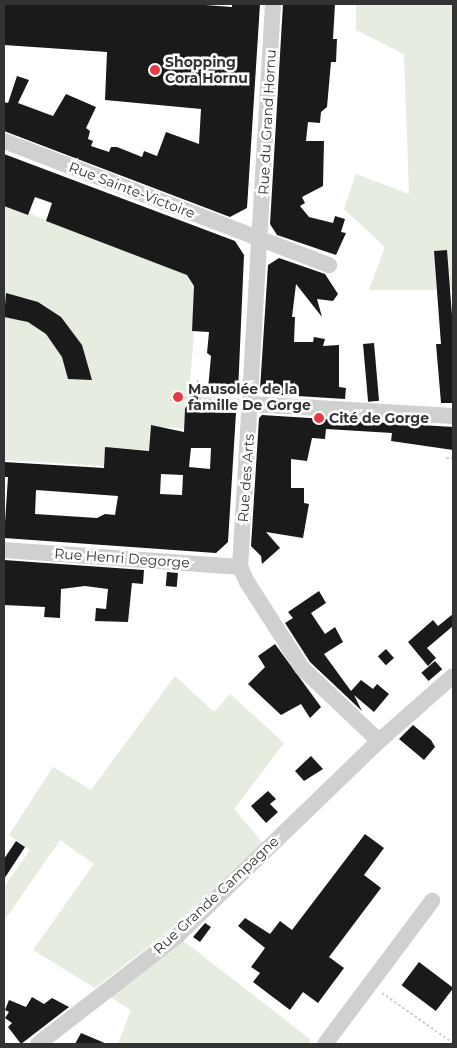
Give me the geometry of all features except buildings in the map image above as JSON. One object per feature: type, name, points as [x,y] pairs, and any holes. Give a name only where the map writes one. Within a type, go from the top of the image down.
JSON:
[{"type":"street","name":"Rue du Grand Hornu","points":[[261,240],[273,4]]},
{"type":"street","name":"Rue Sainte-Victoire","points":[[4,141],[329,265]]},
{"type":"street","name":"Rue des Arts","points":[[240,567],[261,240]]},
{"type":"street","points":[[251,404],[453,416]]},
{"type":"street","name":"Rue Henri Degorge","points":[[4,550],[240,567]]},
{"type":"street","points":[[240,567],[247,582],[302,668],[379,741]]},
{"type":"street","name":"Rue Grande Campagne","points":[[38,1044],[177,936],[379,741],[453,676]]},
{"type":"street","points":[[325,1044],[432,901]]},
{"type":"path","points":[[170,400],[184,398],[251,404]]},
{"type":"path","points":[[446,458],[453,458]]},
{"type":"path","points":[[370,984],[453,1043]]},
{"type":"shaded area","points":[[356,4],[453,4],[453,290],[369,290],[385,247],[344,209],[356,174],[409,194],[404,54],[356,30]]},
{"type":"shaded area","points":[[4,204],[184,272],[198,285],[189,395],[251,399],[251,407],[186,404],[185,429],[150,426],[149,450],[107,448],[106,466],[4,460]]},
{"type":"shaded area","points":[[175,676],[214,712],[230,694],[284,743],[234,809],[263,843],[166,933],[95,988],[33,950],[94,864],[60,840],[4,921],[4,887],[30,850],[9,835],[53,767],[91,790]]},
{"type":"shaded area","points":[[181,939],[311,1040],[308,1044],[118,1044],[131,1010],[107,995]]},
{"type":"place","name":"Shopping Cora Hornu","points":[[155,70]]},
{"type":"place","name":"Mausolée de la famille De Gorge","points":[[178,397]]},
{"type":"place","name":"Cité de Gorge","points":[[319,418]]}]
